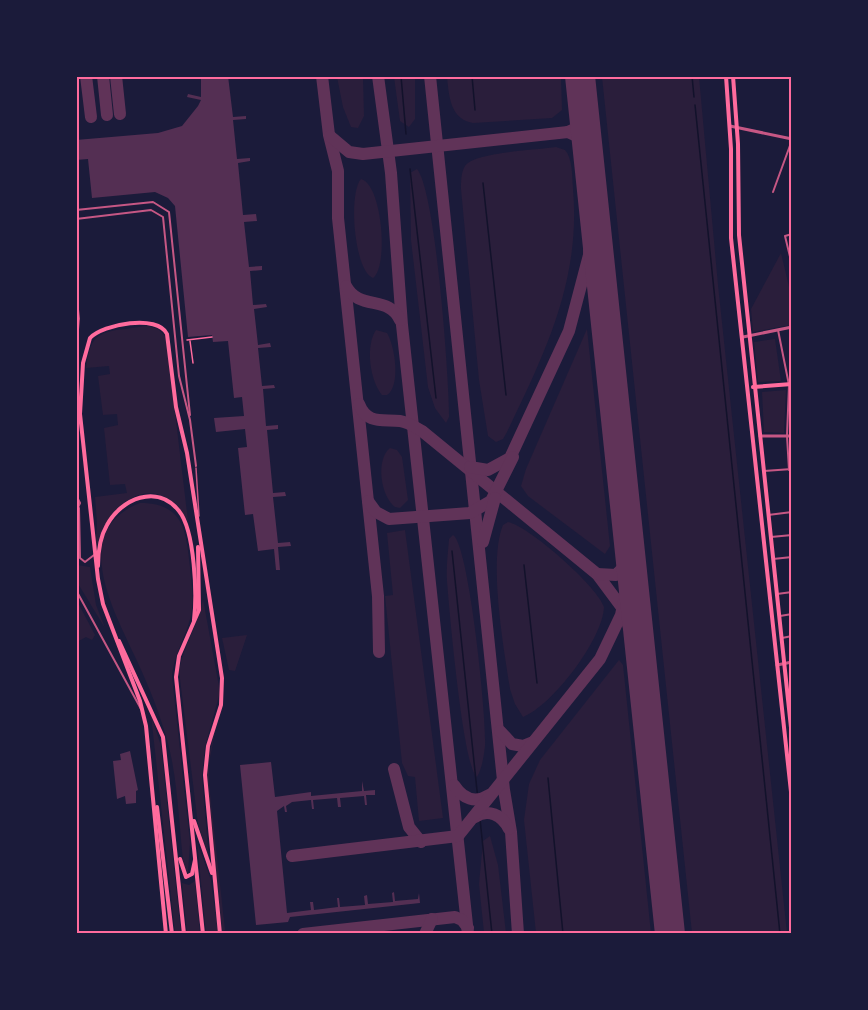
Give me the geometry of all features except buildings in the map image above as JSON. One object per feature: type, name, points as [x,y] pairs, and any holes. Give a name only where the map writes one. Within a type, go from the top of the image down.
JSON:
[{"type":"main road","points":[[726,76],[730,126],[730,227],[792,801]]},
{"type":"main road","points":[[733,76],[737,128],[738,222],[776,594],[789,689],[792,737]]},
{"type":"main road","points":[[172,933],[144,716],[108,618],[98,579],[80,414],[84,356],[93,335],[115,326],[151,323],[164,328],[167,334],[222,678],[221,705],[208,746],[205,775],[220,933]]},
{"type":"main road","points":[[749,388],[790,385]]},
{"type":"main road","points":[[98,579],[100,544],[106,526],[114,514],[138,498],[150,496],[165,500],[178,510],[188,533],[195,599],[193,627]]},
{"type":"main road","points":[[198,535],[200,604],[193,627],[179,656],[176,677],[203,933]]},
{"type":"main road","points":[[108,618],[164,737],[184,933]]},
{"type":"main road","points":[[154,789],[166,933]]},
{"type":"main road","points":[[190,806],[197,834],[214,880]]},
{"type":"main road","points":[[176,844],[185,877],[192,874],[195,856]]},
{"type":"street","points":[[730,126],[792,139],[773,192]]},
{"type":"street","points":[[76,210],[153,202],[163,205],[169,212],[196,466]]},
{"type":"street","points":[[76,219],[151,210],[161,215],[179,376],[190,420]]},
{"type":"street","points":[[792,234],[785,236],[792,265]]},
{"type":"street","points":[[76,290],[79,319]]},
{"type":"street","points":[[743,337],[792,327]]},
{"type":"street","points":[[764,471],[790,470],[790,385],[778,330]]},
{"type":"street","points":[[76,380],[80,414]]},
{"type":"street","points":[[760,436],[789,436]]},
{"type":"street","points":[[76,495],[79,508],[80,558],[85,562],[94,555]]},
{"type":"street","points":[[76,512],[79,508]]},
{"type":"street","points":[[768,515],[792,512]]},
{"type":"street","points":[[771,537],[792,535]]},
{"type":"street","points":[[773,559],[792,557]]},
{"type":"street","points":[[76,590],[144,716]]},
{"type":"street","points":[[776,594],[792,592]]},
{"type":"street","points":[[779,616],[792,614]]},
{"type":"street","points":[[781,638],[792,636]]},
{"type":"street","points":[[777,665],[792,662]]},
{"type":"street","points":[[780,691],[789,689]]},
{"type":"lane","points":[[76,358],[79,319]]},
{"type":"lane","points":[[196,466],[200,497],[198,535]]},
{"type":"path","points":[[193,363],[188,340],[212,337]]},
{"type":"shaded area","points":[[337,77],[363,77],[364,116],[358,128],[351,127],[343,107]]},
{"type":"shaded area","points":[[394,77],[415,77],[415,119],[409,127],[400,121]]},
{"type":"shaded area","points":[[447,77],[561,77],[562,110],[552,118],[473,123],[465,121],[452,106]]},
{"type":"shaded area","points":[[602,77],[699,77],[718,285],[787,933],[692,933]]},
{"type":"shaded area","points":[[556,147],[565,150],[568,154],[572,174],[574,222],[566,285],[547,344],[534,374],[507,432],[503,439],[496,442],[488,436],[479,380],[461,189],[462,174],[465,166],[480,158],[507,152]]},
{"type":"shaded area","points":[[417,169],[424,185],[430,212],[440,287],[449,417],[446,423],[435,408],[428,387],[411,240],[410,173]]},
{"type":"shaded area","points":[[361,179],[368,184],[374,195],[381,226],[381,258],[378,271],[373,278],[366,272],[361,262],[355,231],[355,199]]},
{"type":"shaded area","points":[[781,253],[791,295],[791,325],[753,332],[751,309]]},
{"type":"shaded area","points":[[148,326],[158,329],[166,337],[188,521],[175,504],[161,495],[146,493],[132,498],[109,520],[100,536],[95,554],[97,523],[95,497],[127,493],[125,484],[110,485],[104,428],[118,425],[117,414],[103,415],[98,376],[110,374],[109,366],[86,368],[88,358],[92,344],[101,335],[115,330]]},
{"type":"shaded area","points":[[587,329],[610,546],[605,554],[528,496],[521,486],[526,469]]},
{"type":"shaded area","points":[[376,330],[387,333],[394,356],[394,383],[387,395],[382,395],[378,389],[370,363],[371,345]]},
{"type":"shaded area","points":[[775,339],[781,381],[758,382],[754,342]]},
{"type":"shaded area","points":[[786,390],[784,433],[764,432],[762,392]]},
{"type":"shaded area","points":[[390,448],[397,450],[402,457],[408,500],[400,508],[390,502],[383,487],[382,461]]},
{"type":"shaded area","points":[[140,503],[155,504],[174,514],[184,531],[189,554],[193,593],[192,609],[172,676],[190,842],[188,873],[184,868],[176,786],[167,740],[150,691],[119,622],[103,576],[101,554],[106,534],[118,516]]},
{"type":"shaded area","points":[[508,522],[531,534],[562,558],[589,586],[604,607],[595,636],[574,670],[548,700],[523,717],[510,689],[497,582],[499,541],[503,525]]},
{"type":"shaded area","points":[[405,530],[443,818],[419,821],[415,777],[408,776],[402,763],[385,596],[393,595],[387,533]]},
{"type":"shaded area","points":[[453,535],[459,546],[465,568],[480,670],[485,746],[477,777],[472,767],[462,718],[447,581],[449,539]]},
{"type":"shaded area","points":[[77,565],[90,567],[96,605],[105,628],[77,582]]},
{"type":"shaded area","points":[[76,599],[95,635],[92,640],[86,637],[77,642]]},
{"type":"shaded area","points":[[203,599],[220,692],[205,747],[202,777],[209,859],[198,824],[179,671]]},
{"type":"shaded area","points":[[247,635],[235,671],[229,670],[222,638]]},
{"type":"shaded area","points":[[619,660],[623,665],[651,933],[536,933],[524,820],[529,784],[540,760]]},
{"type":"shaded area","points":[[151,715],[161,746],[181,933],[175,933]]},
{"type":"shaded area","points":[[217,722],[209,763],[209,784],[225,930],[222,931],[207,785],[207,764]]},
{"type":"shaded area","points":[[490,836],[498,865],[506,933],[484,933],[479,884],[483,841]]},
{"type":"shaded area","points":[[197,842],[211,880],[218,933],[206,933]]},
{"type":"shaded area","points":[[195,881],[200,933],[187,933],[182,883],[189,885]]},
{"type":"waterway","points":[[401,76],[406,134]]},
{"type":"waterway","points":[[472,76],[475,110]]},
{"type":"waterway","points":[[692,76],[694,97]]},
{"type":"waterway","points":[[695,105],[780,934]]},
{"type":"waterway","points":[[410,169],[436,398]]},
{"type":"waterway","points":[[483,183],[506,395]]},
{"type":"waterway","points":[[452,551],[492,934]]},
{"type":"waterway","points":[[524,565],[537,683]]},
{"type":"waterway","points":[[548,778],[563,934]]},
{"type":"taxiway","points":[[86,76],[91,117]]},
{"type":"taxiway","points":[[103,76],[107,115]]},
{"type":"taxiway","points":[[116,76],[120,114]]},
{"type":"taxiway","points":[[322,76],[329,135],[338,171],[338,218],[378,596],[379,652]]},
{"type":"taxiway","points":[[378,76],[391,173],[402,325],[468,934]]},
{"type":"taxiway","points":[[430,76],[504,790],[511,832],[518,934]]},
{"type":"taxiway","points":[[568,132],[579,127],[584,116]]},
{"type":"taxiway","points":[[330,136],[349,152],[363,154],[568,132],[579,137],[587,147]]},
{"type":"taxiway","points":[[470,467],[488,470],[510,458],[569,331],[589,255],[591,183]]},
{"type":"taxiway","points":[[346,286],[358,298],[389,308],[400,320]]},
{"type":"taxiway","points":[[359,404],[362,411],[371,418],[403,422],[422,431],[597,574],[623,609],[641,664]]},
{"type":"taxiway","points":[[368,501],[376,512],[389,519],[470,513],[491,501],[513,457]]},
{"type":"taxiway","points":[[483,542],[495,498]]},
{"type":"taxiway","points":[[597,574],[616,575],[630,560]]},
{"type":"taxiway","points":[[292,856],[458,836],[600,659],[621,615],[631,567]]},
{"type":"taxiway","points":[[500,731],[512,744],[523,746],[533,742]]},
{"type":"taxiway","points":[[394,769],[409,827],[421,842]]},
{"type":"taxiway","points":[[454,785],[461,794],[470,799],[484,798],[489,795]]},
{"type":"taxiway","points":[[475,817],[485,813],[494,814],[503,820],[509,829]]},
{"type":"taxiway","points":[[303,934],[455,917],[462,920],[468,928]]},
{"type":"taxiway","points":[[425,934],[432,919]]},
{"type":"runway","points":[[580,76],[670,934]]}]
